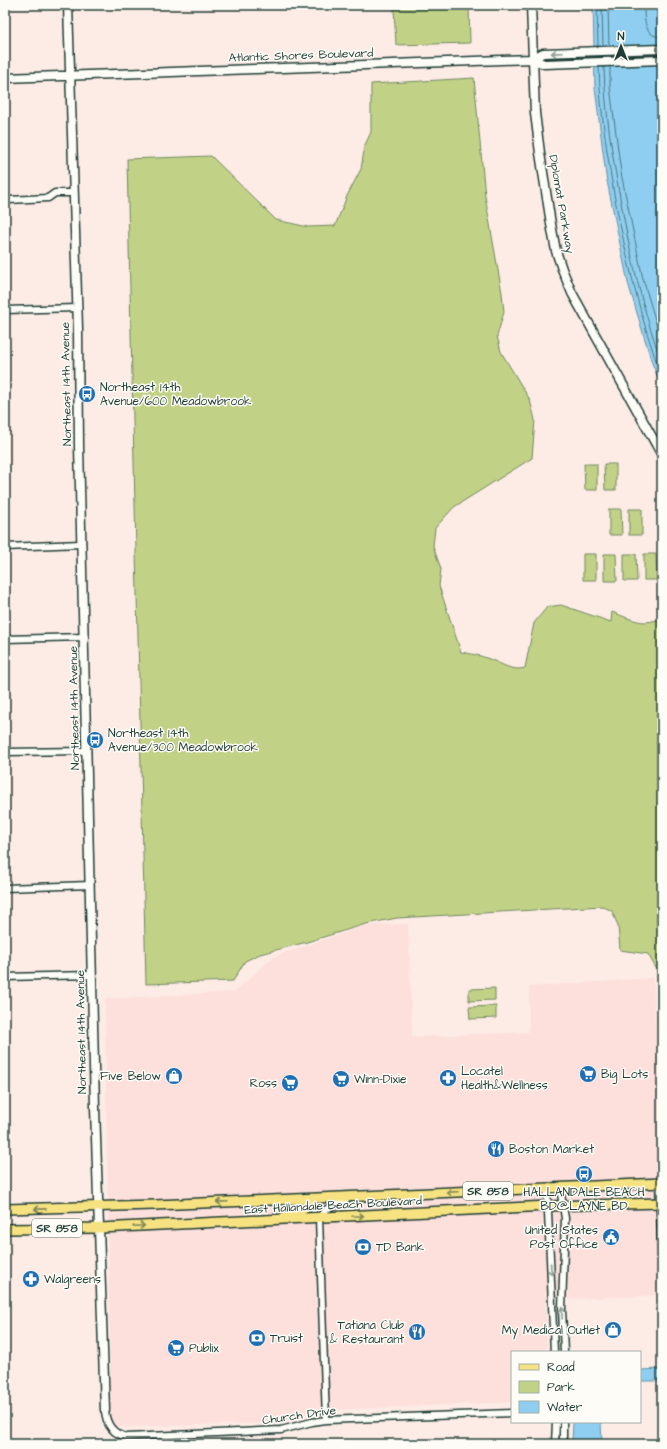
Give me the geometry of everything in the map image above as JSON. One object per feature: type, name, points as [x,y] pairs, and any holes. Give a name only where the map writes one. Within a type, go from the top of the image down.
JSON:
[{"type":"main road","name":"East Hallandale Beach Boulevard","points":[[5,1210],[353,1197],[660,1183]]},
{"type":"main road","points":[[275,1220],[301,1210],[317,1198]]},
{"type":"main road","name":"East Hallandale Beach Boulevard","points":[[5,1229],[100,1228],[548,1206],[661,1203]]},
{"type":"street","name":"Northeast 14th Avenue","points":[[68,5],[77,308],[81,544],[85,637],[92,975],[105,1410]]},
{"type":"street","name":"Diplomat Parkway","points":[[531,5],[535,113],[556,251],[572,293],[662,455]]},
{"type":"street","name":"Atlantic Shores Boulevard","points":[[532,59],[543,53],[662,49]]},
{"type":"street","name":"Atlantic Shores Boulevard","points":[[5,78],[532,59],[544,64],[662,60]]},
{"type":"street","points":[[9,200],[48,198],[55,193],[74,193]]},
{"type":"street","points":[[5,310],[77,308]]},
{"type":"street","points":[[5,547],[81,544]]},
{"type":"street","points":[[5,639],[85,637]]},
{"type":"street","points":[[5,752],[87,750]]},
{"type":"street","points":[[5,888],[90,885]]},
{"type":"street","points":[[5,977],[92,975]]},
{"type":"street","points":[[660,1183],[662,1266]]},
{"type":"street","points":[[547,1188],[554,1351]]},
{"type":"street","points":[[560,1188],[565,1218],[562,1310],[564,1351]]},
{"type":"street","points":[[326,1420],[319,1218],[325,1210],[333,1205],[353,1197]]},
{"type":"street","name":"Church Drive","points":[[105,1410],[111,1429],[116,1433],[127,1437],[281,1430],[326,1420],[511,1413]]},
{"type":"street","points":[[555,1444],[556,1423]]},
{"type":"street","points":[[563,1423],[563,1444]]},
{"type":"shaded area","points":[[408,924],[412,1037],[529,1032],[529,987],[653,978],[657,1062],[662,1062],[662,1295],[545,1300],[547,1351],[511,1351],[511,1402],[310,1411],[278,1423],[116,1427],[111,1420],[105,999],[235,992],[273,957],[367,925]]},
{"type":"green space","points":[[392,5],[469,5],[470,43],[396,45],[394,9]]},
{"type":"green space","points":[[474,78],[485,196],[504,312],[497,336],[501,352],[530,400],[535,420],[532,458],[454,507],[435,528],[433,546],[441,569],[439,586],[461,652],[482,656],[516,669],[525,668],[534,623],[547,607],[561,605],[611,622],[612,612],[642,622],[662,620],[662,1042],[658,972],[648,954],[620,950],[618,926],[612,911],[602,906],[397,918],[366,924],[307,942],[260,954],[245,961],[233,981],[146,984],[127,159],[211,156],[276,220],[308,227],[335,226],[347,196],[361,169],[365,145],[371,132],[371,84]]},
{"type":"green space","points":[[584,464],[597,464],[597,490],[585,490]]},
{"type":"green space","points":[[604,464],[616,464],[616,490],[605,490]]},
{"type":"green space","points":[[609,509],[621,509],[622,535],[609,535]]},
{"type":"green space","points":[[629,509],[642,509],[642,535],[629,535]]},
{"type":"green space","points":[[583,554],[596,554],[596,580],[583,580]]},
{"type":"green space","points":[[604,554],[616,554],[617,581],[604,581]]},
{"type":"green space","points":[[624,554],[636,554],[637,581],[624,581]]},
{"type":"green space","points":[[644,554],[656,554],[657,580],[644,580]]},
{"type":"green space","points":[[495,988],[495,1000],[469,1001],[469,989]]},
{"type":"green space","points":[[496,1006],[496,1018],[470,1019],[469,1007]]},
{"type":"water","points":[[593,5],[659,5],[662,59],[662,388],[652,363],[628,283],[606,176],[595,88]]},
{"type":"water","points":[[662,1369],[662,1381],[641,1381],[641,1370]]},
{"type":"water","points":[[573,1423],[601,1423],[602,1444],[572,1444]]},
{"type":"place","name":"Northeast 14th Avenue/600 Meadowbrook","points":[[87,394]]},
{"type":"place","name":"Northeast 14th Avenue/300 Meadowbrook","points":[[95,740]]},
{"type":"place","name":"Big Lots","points":[[588,1074]]},
{"type":"place","name":"Five Below","points":[[174,1076]]},
{"type":"place","name":"Locatel Health&Wellness","points":[[448,1078]]},
{"type":"place","name":"Winn-Dixie","points":[[341,1079]]},
{"type":"place","name":"Ross","points":[[290,1083]]},
{"type":"place","name":"Boston Market","points":[[496,1149]]},
{"type":"place","name":"HALLANDALE BEACH BD@LAYNE BD","points":[[584,1174]]},
{"type":"place","name":"United States Post Office","points":[[611,1237]]},
{"type":"place","name":"TD Bank","points":[[363,1247]]},
{"type":"place","name":"Walgreens","points":[[31,1279]]},
{"type":"place","name":"My Medical Outlet","points":[[613,1330]]},
{"type":"place","name":"Tatiana Club & Restaurant","points":[[417,1332]]},
{"type":"place","name":"Truist","points":[[257,1338]]},
{"type":"place","name":"Publix","points":[[176,1348]]}]
